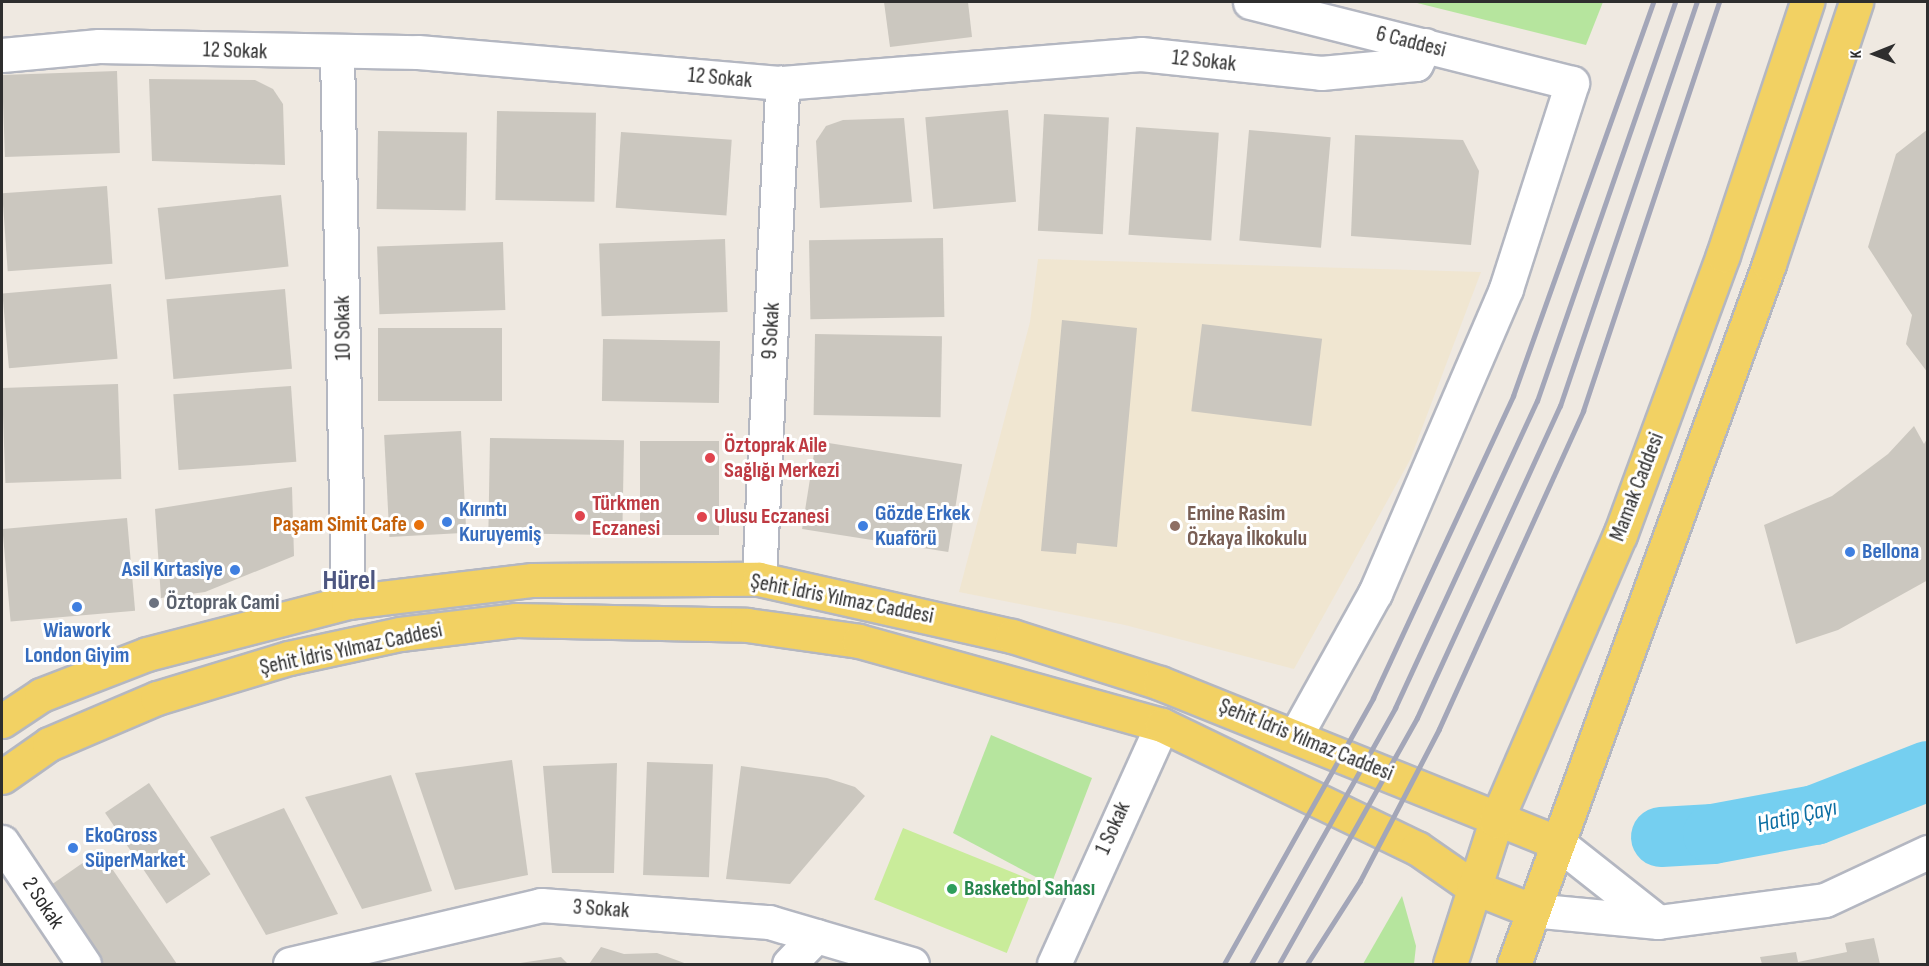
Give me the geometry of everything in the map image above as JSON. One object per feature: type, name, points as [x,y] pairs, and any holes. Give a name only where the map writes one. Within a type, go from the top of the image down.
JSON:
[{"type":"main road","name":"Mamak Caddesi","points":[[1450,964],[1496,821],[1620,535],[1723,255],[1807,2]]},
{"type":"main road","points":[[1514,964],[1531,910],[1558,843],[1769,264],[1856,2]]},
{"type":"main road","name":"Şehit İdris Yılmaz Caddesi","points":[[2,721],[41,694],[147,654],[348,602],[533,579],[759,579],[1012,636],[1160,683],[1296,735],[1496,821],[1558,843]]},
{"type":"main road","name":"Şehit İdris Yılmaz Caddesi","points":[[2,777],[50,744],[157,698],[289,658],[400,634],[515,620],[747,625],[859,641],[1162,726],[1417,848],[1473,887],[1531,910]]},
{"type":"street","name":"6 Caddesi","points":[[1250,2],[1572,83],[1506,289],[1375,593],[1296,735]]},
{"type":"street","name":"12 Sokak","points":[[2,55],[99,46],[337,54],[418,52],[782,83],[1141,54],[1321,73],[1416,64],[1425,45]]},
{"type":"street","name":"10 Sokak","points":[[337,54],[348,602]]},
{"type":"street","name":"9 Sokak","points":[[759,579],[782,83]]},
{"type":"street","name":"1 Sokak","points":[[1054,964],[1162,726]]},
{"type":"street","name":"2 Sokak","points":[[2,842],[84,964]]},
{"type":"street","points":[[1558,843],[1658,922]]},
{"type":"street","points":[[1531,910],[1658,922],[1825,900],[1928,852]]},
{"type":"street","name":"3 Sokak","points":[[290,964],[540,905],[769,922],[912,964]]},
{"type":"street","points":[[789,964],[816,936]]},
{"type":"shaded area","name":"Emine Rasim Özkaya İlkokulu","points":[[1038,259],[1481,272],[1410,460],[1294,669],[1125,625],[959,592],[1030,322]]},
{"type":"green space","points":[[1413,2],[1603,2],[1586,45]]},
{"type":"green space","points":[[991,735],[1092,778],[1051,885],[953,833]]},
{"type":"green space","name":"Basketbol Sahası","points":[[903,828],[1036,882],[1007,953],[874,899]]},
{"type":"green space","points":[[1402,896],[1416,946],[1414,964],[1363,964]]},
{"type":"building","points":[[884,2],[968,2],[972,37],[890,47]]},
{"type":"building","points":[[117,71],[120,153],[5,157],[2,75]]},
{"type":"building","points":[[149,79],[255,80],[273,89],[283,104],[285,165],[152,161]]},
{"type":"building","points":[[1008,110],[1016,202],[933,209],[925,117]]},
{"type":"building","points":[[497,111],[596,113],[594,202],[495,200]]},
{"type":"building","points":[[1044,114],[1109,117],[1103,234],[1038,231]]},
{"type":"building","points":[[904,118],[912,202],[820,208],[816,141],[826,126],[843,120]]},
{"type":"building","points":[[1136,127],[1219,133],[1211,241],[1128,235]]},
{"type":"building","points":[[1928,129],[1928,373],[1906,344],[1912,315],[1868,247],[1896,154]]},
{"type":"building","points":[[1249,130],[1331,137],[1321,248],[1239,241]]},
{"type":"building","points":[[378,131],[467,133],[466,211],[377,209]]},
{"type":"building","points":[[621,132],[732,140],[726,216],[616,208]]},
{"type":"building","points":[[1355,135],[1463,140],[1479,171],[1471,245],[1351,236]]},
{"type":"building","points":[[107,186],[112,264],[8,271],[2,193]]},
{"type":"building","points":[[281,195],[289,267],[165,280],[158,208]]},
{"type":"building","points":[[943,238],[944,317],[810,319],[809,240]]},
{"type":"building","points":[[725,239],[728,312],[602,316],[599,243]]},
{"type":"building","points":[[503,242],[505,310],[379,314],[377,246]]},
{"type":"building","points":[[111,284],[118,359],[9,368],[2,293]]},
{"type":"building","points":[[285,289],[292,369],[173,379],[166,299]]},
{"type":"building","name":"Emine Rasim Özkaya İlkokulu","points":[[1062,320],[1137,328],[1117,547],[1077,543],[1076,554],[1041,551]]},
{"type":"building","points":[[1202,324],[1322,339],[1311,426],[1191,411]]},
{"type":"building","points":[[378,328],[502,328],[502,401],[378,401]]},
{"type":"building","points":[[815,334],[942,336],[941,417],[814,415]]},
{"type":"building","points":[[603,339],[720,341],[719,403],[602,401]]},
{"type":"building","points":[[118,384],[121,479],[5,483],[2,388]]},
{"type":"building","points":[[291,386],[296,462],[179,470],[173,394]]},
{"type":"building","name":"Bellona","points":[[1914,426],[1924,444],[1928,437],[1928,580],[1838,630],[1796,644],[1764,525],[1832,496],[1888,454]]},
{"type":"building","points":[[461,431],[466,533],[389,537],[384,435]]},
{"type":"building","points":[[490,438],[624,440],[622,535],[488,533]]},
{"type":"building","points":[[640,441],[719,441],[719,535],[640,535]]},
{"type":"building","points":[[816,441],[962,464],[948,552],[802,529]]},
{"type":"building","points":[[292,487],[294,556],[205,592],[161,598],[155,509]]},
{"type":"building","points":[[127,518],[135,611],[11,622],[2,529]]},
{"type":"building","points":[[512,760],[528,875],[455,890],[415,773]]},
{"type":"building","points":[[647,762],[713,764],[709,877],[643,875]]},
{"type":"building","points":[[617,763],[614,873],[552,873],[543,766]]},
{"type":"building","points":[[741,766],[827,778],[855,787],[865,796],[790,884],[726,879]]},
{"type":"building","points":[[391,775],[432,891],[362,909],[305,797]]},
{"type":"building","points":[[149,783],[211,874],[167,904],[105,813]]},
{"type":"building","points":[[284,808],[338,914],[266,935],[210,837]]},
{"type":"building","points":[[100,851],[177,964],[101,964],[48,887]]},
{"type":"building","points":[[1874,938],[1880,964],[1762,964],[1760,957],[1796,952],[1798,962],[1847,952],[1845,943]]},
{"type":"building","points":[[601,947],[624,954],[657,953],[687,964],[589,964]]},
{"type":"building","points":[[561,957],[568,964],[520,964],[520,963]]},
{"type":"waterway","name":"Hatip Çayı","points":[[1661,837],[1713,834],[1815,815],[1928,771]]},
{"type":"railway","points":[[1224,964],[1373,698],[1513,396],[1653,2]]},
{"type":"railway","points":[[1251,964],[1395,708],[1537,401],[1675,2]]},
{"type":"railway","points":[[1279,964],[1417,718],[1560,406],[1697,2]]},
{"type":"railway","points":[[1307,964],[1360,881],[1439,729],[1583,411],[1719,2]]},
{"type":"place","name":"Öztoprak Aile Sağlığı Merkezi","points":[[710,458]]},
{"type":"place","name":"Türkmen Eczanesi","points":[[580,516]]},
{"type":"place","name":"Ulusu Eczanesi","points":[[702,517]]},
{"type":"place","name":"Kırıntı Kuruyemiş","points":[[447,522]]},
{"type":"place","name":"Paşam Simit Cafe","points":[[419,525]]},
{"type":"place","name":"Gözde Erkek Kuaförü","points":[[863,526]]},
{"type":"place","name":"Emine Rasim Özkaya İlkokulu","points":[[1175,526]]},
{"type":"place","name":"Bellona","points":[[1850,552]]},
{"type":"place","name":"Asil Kırtasiye","points":[[235,570]]},
{"type":"place","name":"Öztoprak Cami","points":[[154,603]]},
{"type":"place","name":"Wiawork London Giyim","points":[[77,607]]},
{"type":"place","name":"EkoGross SüperMarket","points":[[73,848]]},
{"type":"place","name":"Basketbol Sahası","points":[[952,889]]},
{"type":"district","name":"Hürel","points":[[349,581]]}]
